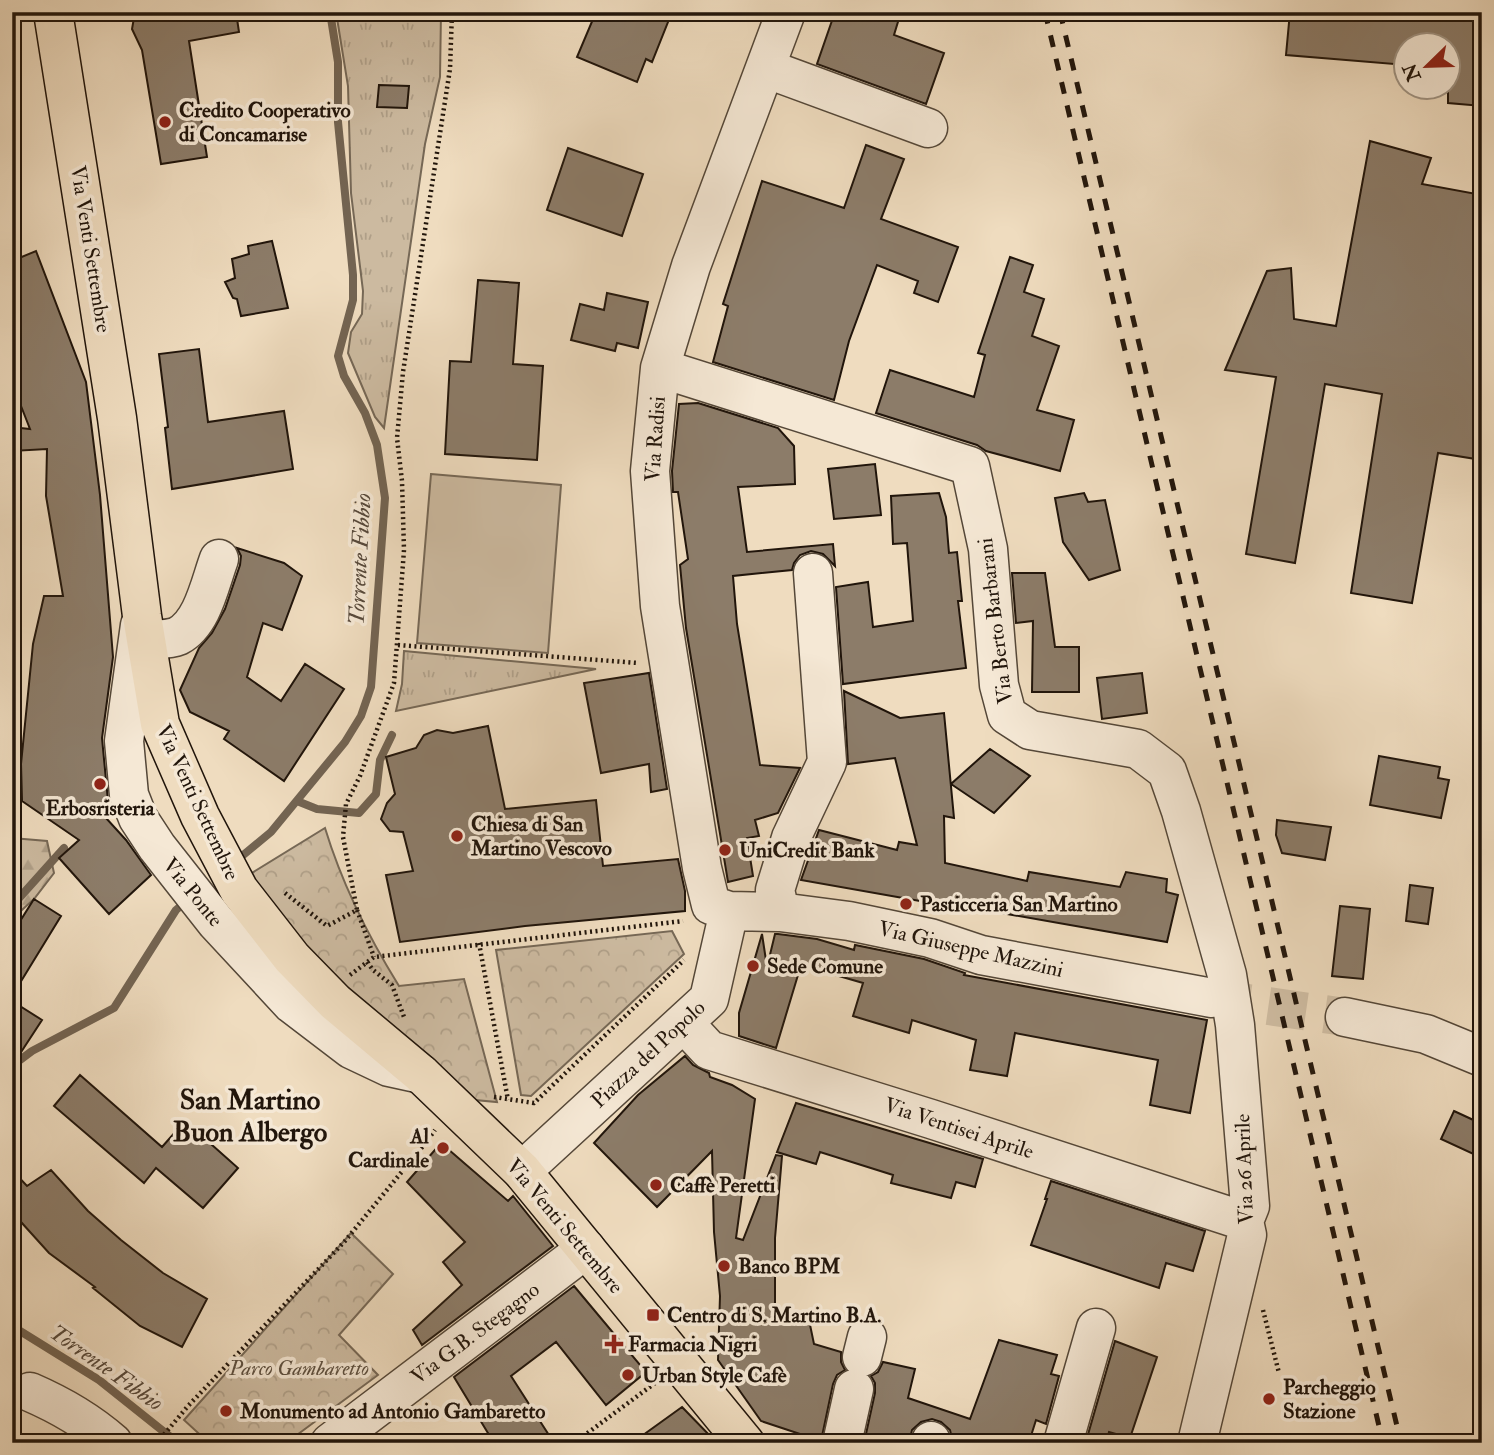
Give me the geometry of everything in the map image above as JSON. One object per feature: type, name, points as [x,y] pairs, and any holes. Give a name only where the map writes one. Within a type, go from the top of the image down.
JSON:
[{"type":"main road","name":"Via Venti Settembre","points":[[53,12],[117,418],[144,628],[160,724],[200,816],[239,890],[292,958],[335,1002],[421,1074],[522,1171],[747,1442]]},
{"type":"street","name":"Via Radisi","points":[[712,916],[660,606],[650,471],[660,368],[691,266],[786,12]]},
{"type":"street","points":[[765,68],[928,128]]},
{"type":"street","name":"Via Berto Barbarani","points":[[660,368],[970,466],[988,549],[999,685],[1007,715],[1030,730],[1138,749],[1167,771],[1181,811],[1219,986]]},
{"type":"street","points":[[144,628],[176,637],[186,630],[199,613],[219,559]]},
{"type":"street","points":[[780,912],[775,890],[791,838],[827,762],[813,573]]},
{"type":"street","name":"Via Ponte","points":[[144,628],[124,741],[129,795],[138,818],[157,848],[216,922],[292,1004],[351,1049],[389,1067],[421,1074]]},
{"type":"street","name":"Via Giuseppe Mazzini","points":[[712,916],[780,912],[863,924],[930,938],[981,955],[1219,986]]},
{"type":"street","name":"Piazza del Popolo","points":[[522,1171],[709,999],[712,916]]},
{"type":"street","name":"Via 26 Aprile","points":[[1197,1443],[1247,1235],[1244,1221],[1250,1206],[1235,1024],[1219,986]]},
{"type":"street","points":[[1345,1017],[1426,1034],[1482,1057]]},
{"type":"street","name":"Via Ventisei Aprile","points":[[684,1023],[709,1051],[931,1119],[1244,1221]]},
{"type":"street","name":"Via G.B. Stegagno","points":[[337,1441],[586,1249]]},
{"type":"street","points":[[1063,1443],[1096,1328]]},
{"type":"street","points":[[842,1443],[861,1361]]},
{"type":"street","points":[[30,1392],[96,1427],[113,1443]]},
{"type":"path","points":[[374,957],[357,910],[343,837],[346,804],[360,776],[394,683],[404,550],[398,425],[403,372],[450,69],[452,12]]},
{"type":"path","points":[[398,645],[641,662]]},
{"type":"path","points":[[285,893],[327,926],[357,910]]},
{"type":"path","points":[[344,981],[374,957],[712,916]]},
{"type":"path","points":[[479,943],[508,1100],[534,1103],[690,954]]},
{"type":"path","points":[[157,1443],[188,1406],[345,1241],[424,1146],[452,1104]]},
{"type":"path","points":[[1255,1309],[1263,1310],[1279,1373]]},
{"type":"path","points":[[574,1443],[681,1364]]},
{"type":"green space","points":[[336,12],[359,12],[362,17],[383,20],[402,12],[441,12],[440,77],[425,144],[384,428],[375,417],[348,353],[351,332],[362,314],[363,291],[351,193],[348,86]]},
{"type":"green space","points":[[431,474],[561,485],[548,653],[417,643]]},
{"type":"green space","points":[[404,651],[596,669],[396,711],[402,684]]},
{"type":"green space","points":[[325,828],[357,909],[399,986],[464,979],[497,1102],[453,1098],[369,1020],[247,876]]},
{"type":"green space","points":[[12,838],[47,841],[54,873],[34,899],[12,919]]},
{"type":"green space","points":[[672,931],[684,954],[531,1096],[521,1095],[496,950]]},
{"type":"green space","name":"Parco Gambaretto","points":[[351,1233],[393,1274],[339,1335],[378,1375],[286,1443],[209,1443],[184,1420]]},
{"type":"building","points":[[135,12],[236,12],[239,32],[189,41],[207,157],[161,164],[142,50],[132,29]]},
{"type":"building","points":[[596,12],[672,12],[652,62],[646,59],[637,82],[577,57]]},
{"type":"building","points":[[835,12],[901,12],[894,35],[944,53],[926,104],[817,64]]},
{"type":"building","points":[[1290,12],[1482,12],[1482,106],[1448,103],[1462,102],[1462,32],[1392,32],[1392,64],[1286,55]]},
{"type":"building","points":[[379,85],[409,86],[407,108],[377,107]]},
{"type":"building","points":[[1370,141],[1431,158],[1422,184],[1482,195],[1482,460],[1438,453],[1412,603],[1351,593],[1382,394],[1325,384],[1295,563],[1246,554],[1276,377],[1225,370],[1267,271],[1291,268],[1294,319],[1336,326]]},
{"type":"building","points":[[866,145],[904,159],[881,219],[958,247],[938,302],[914,293],[918,281],[877,265],[849,341],[834,400],[713,362],[728,306],[723,304],[762,181],[844,208]]},
{"type":"building","points":[[568,148],[643,174],[622,236],[547,210]]},
{"type":"building","points":[[272,241],[288,308],[241,316],[237,299],[233,298],[225,282],[235,278],[232,259],[249,254],[248,246]]},
{"type":"building","points":[[36,251],[86,382],[100,495],[113,657],[102,738],[108,801],[95,806],[126,840],[151,875],[109,914],[59,858],[79,840],[22,801],[21,764],[33,644],[44,596],[63,596],[46,496],[47,449],[12,451],[12,427],[30,429],[12,383],[12,261]]},
{"type":"building","points":[[1010,257],[1033,265],[1024,292],[1044,299],[1032,336],[1059,346],[1037,410],[1074,420],[1060,471],[986,451],[977,445],[876,413],[890,370],[974,397],[985,355],[978,353]]},
{"type":"building","points":[[478,280],[519,283],[513,364],[543,366],[537,460],[445,454],[450,361],[471,362]]},
{"type":"building","points":[[607,293],[648,302],[638,348],[617,343],[615,351],[571,340],[580,304],[604,310]]},
{"type":"building","points":[[199,349],[208,422],[284,411],[293,469],[172,489],[159,354]]},
{"type":"building","points":[[698,403],[778,428],[794,446],[795,484],[738,487],[747,552],[833,544],[835,566],[823,554],[811,551],[800,555],[792,570],[733,576],[737,624],[760,765],[800,768],[778,813],[755,820],[759,836],[747,838],[753,876],[728,882],[686,628],[680,565],[688,559],[678,492],[673,492],[672,471],[679,404]]},
{"type":"building","points":[[875,464],[881,515],[834,519],[828,469]]},
{"type":"building","points":[[939,493],[946,517],[949,553],[957,552],[962,601],[958,601],[966,668],[843,684],[836,587],[868,582],[873,627],[913,621],[907,543],[893,544],[891,496]]},
{"type":"building","points":[[1084,493],[1088,502],[1105,500],[1120,570],[1089,580],[1063,542],[1055,498]]},
{"type":"building","points":[[237,548],[284,563],[302,576],[282,630],[263,623],[247,677],[281,701],[305,664],[344,689],[284,781],[224,739],[229,731],[190,712],[180,690],[199,648],[212,633],[225,609],[240,565],[241,556]]},
{"type":"building","points":[[1012,573],[1045,573],[1055,647],[1079,647],[1079,692],[1032,692],[1033,621],[1016,623]]},
{"type":"building","points":[[649,673],[667,789],[651,792],[649,764],[601,773],[584,683]]},
{"type":"building","points":[[1142,673],[1147,713],[1102,719],[1097,678]]},
{"type":"building","points":[[844,691],[900,718],[944,713],[954,818],[944,816],[945,863],[1027,881],[1029,872],[1120,887],[1126,872],[1167,879],[1166,892],[1178,895],[1167,942],[801,880],[819,830],[897,850],[899,842],[917,845],[895,758],[848,764]]},
{"type":"building","points":[[488,726],[505,809],[596,800],[603,866],[678,859],[685,891],[685,911],[525,926],[400,942],[386,875],[413,871],[403,832],[390,831],[381,819],[387,803],[395,794],[386,757],[416,748],[424,735],[437,730],[453,733]]},
{"type":"building","points":[[990,749],[1030,776],[994,813],[951,784]]},
{"type":"building","points":[[1379,756],[1440,767],[1438,778],[1449,780],[1441,818],[1370,805]]},
{"type":"building","points":[[1277,820],[1331,827],[1325,860],[1282,853],[1276,835]]},
{"type":"building","points":[[1410,885],[1433,888],[1428,924],[1406,921]]},
{"type":"building","points":[[34,899],[61,916],[12,996],[12,934]]},
{"type":"building","points":[[1340,906],[1370,909],[1363,979],[1332,976]]},
{"type":"building","points":[[762,934],[767,967],[775,934],[778,934],[817,939],[854,950],[855,945],[924,959],[965,973],[964,975],[1207,1020],[1190,1113],[1150,1105],[1158,1060],[1015,1033],[1007,1076],[970,1070],[976,1040],[912,1020],[909,1033],[853,1016],[863,983],[801,965],[776,1048],[739,1036],[739,1013]]},
{"type":"building","points":[[12,1001],[42,1020],[12,1066]]},
{"type":"building","points":[[685,1056],[693,1065],[709,1073],[710,1077],[732,1085],[755,1099],[736,1238],[743,1240],[776,1155],[782,1156],[775,1238],[775,1319],[809,1320],[814,1344],[841,1352],[841,1362],[845,1370],[837,1375],[833,1384],[821,1441],[761,1421],[718,1360],[720,1296],[714,1232],[712,1151],[657,1207],[594,1143],[638,1095]]},
{"type":"building","points":[[80,1075],[162,1147],[185,1121],[238,1168],[203,1208],[156,1168],[144,1183],[54,1106]]},
{"type":"building","points":[[796,1103],[983,1159],[975,1187],[956,1182],[951,1198],[891,1183],[893,1175],[820,1152],[816,1164],[777,1152]]},
{"type":"building","points":[[1454,1111],[1482,1124],[1482,1158],[1441,1139]]},
{"type":"building","points":[[441,1143],[508,1201],[513,1196],[553,1246],[422,1345],[413,1330],[462,1285],[443,1262],[465,1242],[407,1182]]},
{"type":"building","points":[[12,1170],[27,1186],[51,1170],[88,1211],[121,1240],[163,1273],[207,1299],[182,1347],[140,1326],[93,1288],[95,1287],[49,1253],[12,1212]]},
{"type":"building","points":[[1051,1181],[1205,1231],[1193,1271],[1166,1263],[1159,1288],[1031,1245]]},
{"type":"building","points":[[574,1286],[646,1372],[606,1405],[556,1342],[511,1376],[554,1443],[494,1443],[454,1377]]},
{"type":"building","points":[[999,1340],[1057,1355],[1051,1374],[1059,1376],[1046,1424],[1036,1420],[1030,1439],[1010,1434],[1027,1440],[1026,1443],[953,1443],[950,1430],[941,1422],[932,1419],[921,1422],[912,1430],[909,1443],[864,1443],[875,1393],[875,1383],[871,1376],[878,1372],[883,1362],[915,1369],[908,1398],[970,1419]]},
{"type":"building","points":[[1115,1341],[1157,1357],[1130,1438],[1109,1432],[1106,1443],[1099,1443],[1087,1438]]},
{"type":"building","points":[[682,1407],[717,1443],[632,1443]]},
{"type":"waterway","name":"Torrente Fibbio","points":[[236,861],[271,832],[345,742],[361,716],[371,687],[385,498],[377,445],[365,413],[344,376],[338,356],[353,300],[353,275],[338,122],[338,62],[330,12]]},
{"type":"waterway","name":"Torrente Fibbio","points":[[297,801],[317,809],[359,813],[376,794],[380,760],[392,735]]},
{"type":"waterway","points":[[12,906],[64,848]]},
{"type":"waterway","name":"Torrente Fibbio","points":[[12,1066],[32,1051],[114,1008],[176,910],[188,900]]},
{"type":"waterway","name":"Torrente Fibbio","points":[[12,1326],[99,1380],[178,1443]]},
{"type":"tunnel","points":[[1212,998],[1345,1017]]},
{"type":"railway","points":[[1045,12],[1383,1443]]},
{"type":"railway","points":[[1060,12],[1401,1443]]},
{"type":"place","name":"Credito Cooperativo di Concamarise","points":[[165,122]]},
{"type":"place","name":"Erbosristeria","points":[[100,784]]},
{"type":"place","name":"Chiesa di San Martino Vescovo","points":[[457,836]]},
{"type":"place","name":"UniCredit Bank","points":[[725,850]]},
{"type":"place","name":"Pasticceria San Martino","points":[[906,904]]},
{"type":"place","name":"Sede Comune","points":[[753,966]]},
{"type":"place","name":"Al Cardinale","points":[[443,1148]]},
{"type":"place","name":"Caffè Peretti","points":[[656,1185]]},
{"type":"place","name":"Banco BPM","points":[[724,1266]]},
{"type":"place","name":"Centro di S. Martino B.A.","points":[[653,1315]]},
{"type":"place","name":"Farmacia Nigri","points":[[614,1344]]},
{"type":"place","name":"Urban Style Cafè","points":[[628,1375]]},
{"type":"place","name":"Parcheggio Stazione","points":[[1269,1399]]},
{"type":"place","name":"Monumento ad Antonio Gambaretto","points":[[226,1411]]},
{"type":"district","name":"San Martino Buon Albergo","points":[[250,1115]]}]
